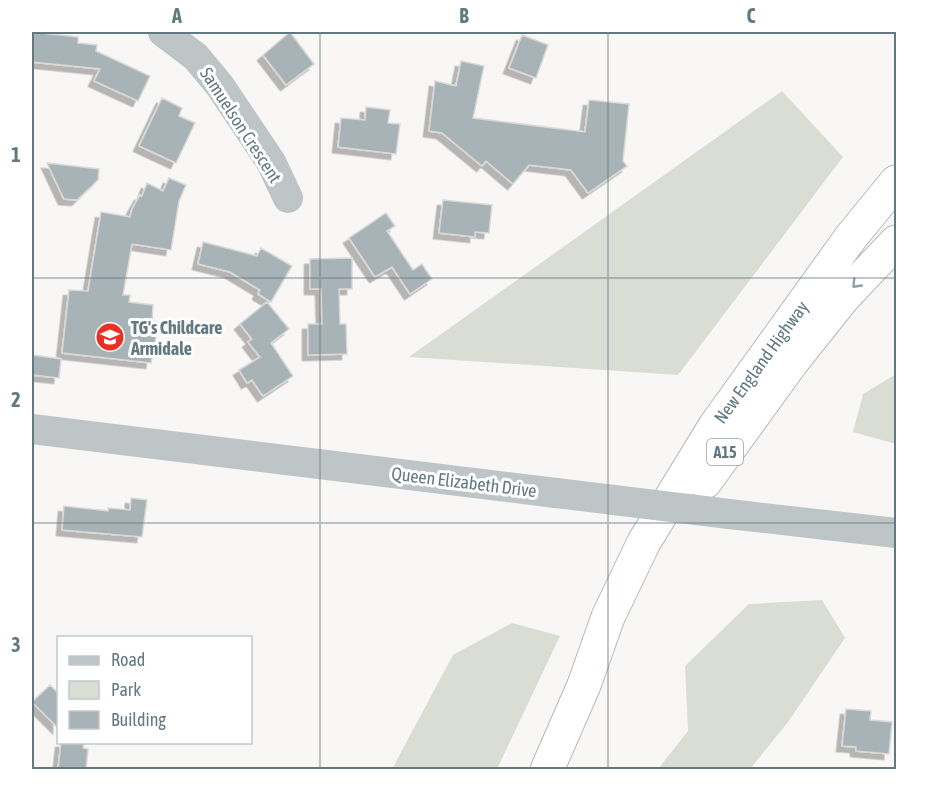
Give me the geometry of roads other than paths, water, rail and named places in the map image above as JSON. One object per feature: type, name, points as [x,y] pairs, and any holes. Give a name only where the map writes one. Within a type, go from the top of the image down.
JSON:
[{"type":"highway","name":"New England Highway","points":[[548,770],[584,685],[608,617],[644,542],[715,426],[851,237],[897,182]]},
{"type":"highway","points":[[851,237],[897,201]]},
{"type":"highway","name":"New England Highway","points":[[584,685],[654,561],[717,462],[843,298],[897,242]]},
{"type":"street","name":"Samuelson Crescent","points":[[163,32],[196,57],[220,86],[271,162],[288,198]]},
{"type":"street","name":"Queen Elizabeth Drive","points":[[32,429],[897,533]]},
{"type":"place","name":"TG's Childcare Armidale","points":[[110,337]]}]
